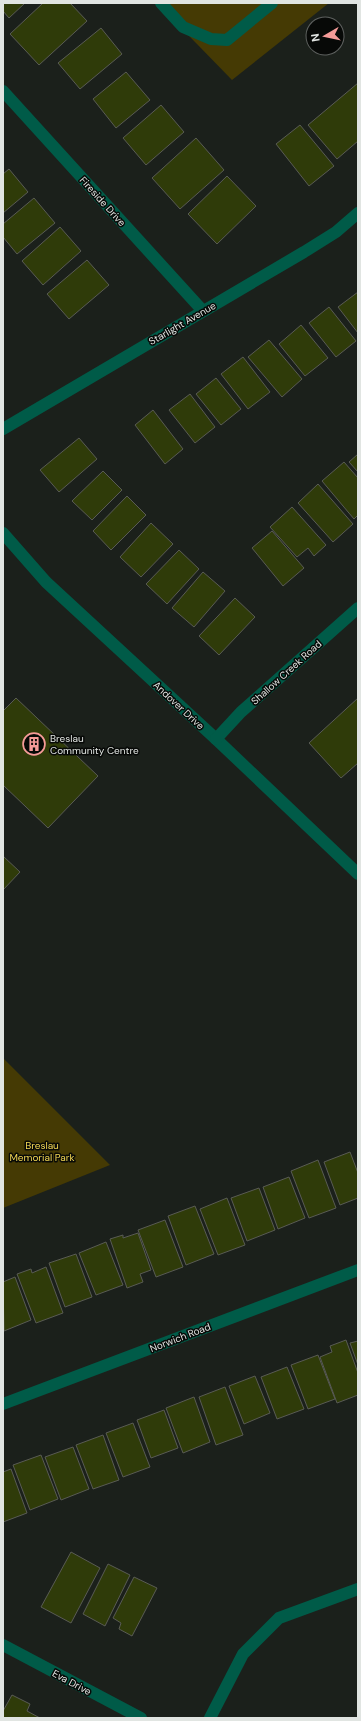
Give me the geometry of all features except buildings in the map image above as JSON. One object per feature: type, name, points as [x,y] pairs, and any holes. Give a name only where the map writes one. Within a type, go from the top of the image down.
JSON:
[{"type":"street","points":[[161,3],[183,27],[211,39],[227,40],[272,3]]},
{"type":"street","name":"Fireside Drive","points":[[3,91],[203,311]]},
{"type":"street","name":"Starlight Avenue","points":[[3,429],[336,232],[358,213]]},
{"type":"street","name":"Andover Drive","points":[[3,532],[46,582],[216,739],[358,874]]},
{"type":"street","name":"Shallow Creek Road","points":[[216,739],[241,712],[358,608]]},
{"type":"street","name":"Norwich Road","points":[[3,1404],[358,1270]]},
{"type":"street","points":[[210,1718],[244,1654],[279,1618],[358,1589]]},
{"type":"street","name":"Eva Drive","points":[[3,1645],[141,1718]]},
{"type":"green space","points":[[157,3],[329,3],[313,16],[305,16],[305,22],[232,80]]},
{"type":"green space","name":"Breslau Memorial Park","points":[[3,1058],[110,1165],[3,1208]]},
{"type":"place","name":"Breslau Community Centre","points":[[34,744]]}]
